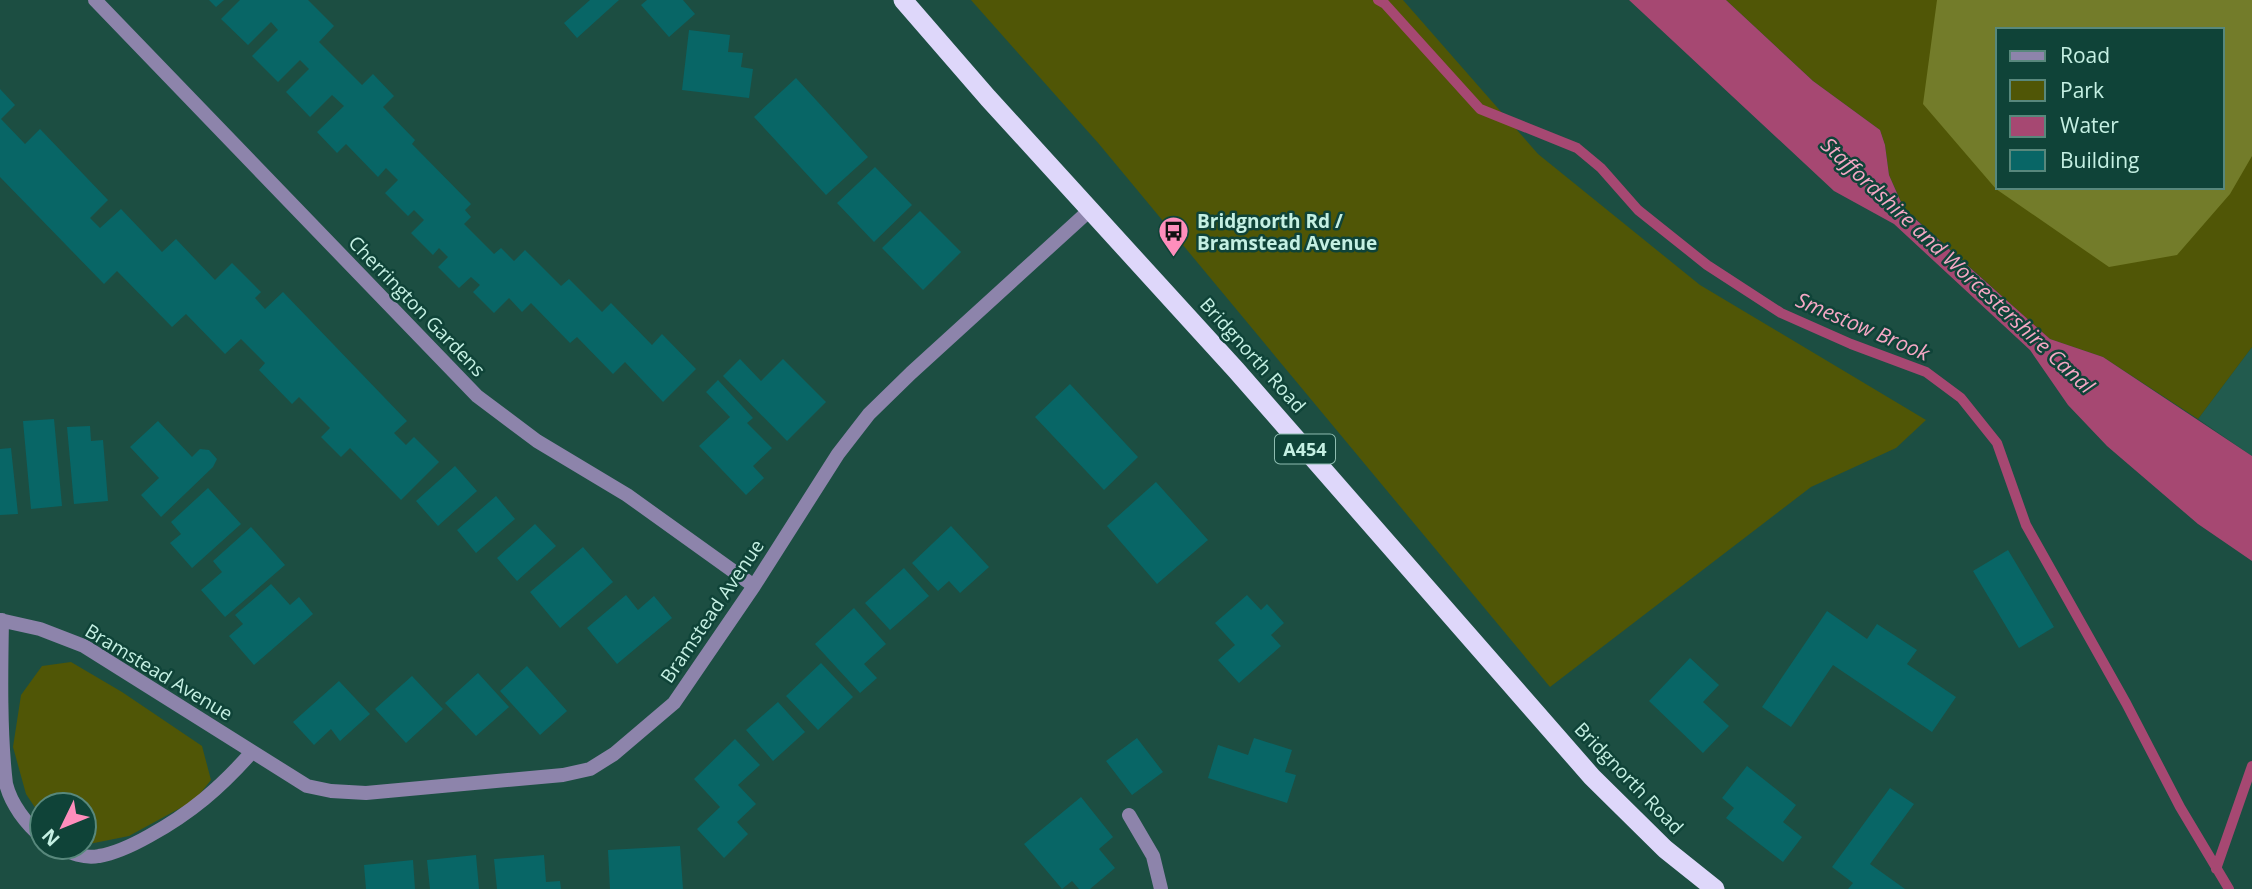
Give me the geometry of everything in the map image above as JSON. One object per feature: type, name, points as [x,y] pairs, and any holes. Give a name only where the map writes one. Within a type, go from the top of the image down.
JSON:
[{"type":"highway","name":"Bridgnorth Road","points":[[903,0],[1592,777],[1665,849],[1715,889]]},
{"type":"street","name":"Cherrington Gardens","points":[[95,0],[477,396],[537,441],[627,495],[754,586]]},
{"type":"street","name":"Bramstead Avenue","points":[[28,824],[6,785],[0,737],[1,620],[40,629],[84,646],[307,786],[331,791],[366,793],[563,775],[590,769],[638,736],[674,703],[754,586],[838,454],[869,414],[1091,209]]},
{"type":"street","points":[[98,857],[127,848],[183,817],[226,783],[252,752]]},
{"type":"street","points":[[1129,815],[1153,856],[1161,889]]},
{"type":"shaded area","points":[[2252,347],[2252,456],[2198,419]]},
{"type":"green space","points":[[971,0],[1403,0],[1538,154],[1700,285],[1926,420],[1896,448],[1811,487],[1550,687],[1099,144]]},
{"type":"green space","points":[[1726,0],[2252,0],[2252,347],[2198,419],[2103,357],[2050,339],[1904,208],[1889,175],[1880,130],[1813,81]]},
{"type":"green space","points":[[1937,0],[2252,0],[2252,156],[2230,194],[2177,255],[2109,267],[1996,189],[1923,104]]},
{"type":"green space","points":[[71,662],[122,692],[202,746],[211,780],[195,800],[129,836],[98,842],[98,791],[28,791],[28,797],[13,747],[21,695],[42,666]]},
{"type":"water","name":"Staffordshire and Worcestershire Canal","points":[[1629,0],[1726,0],[1813,81],[1880,130],[1889,175],[1904,209],[2050,339],[2103,357],[2252,456],[2252,561],[2198,524],[2107,446],[2068,405],[2030,350],[1894,224],[1834,191]]},
{"type":"building","points":[[209,0],[224,0],[216,7]]},
{"type":"building","points":[[240,0],[308,0],[334,26],[319,42],[362,85],[373,74],[394,96],[383,107],[415,140],[412,144],[471,204],[465,210],[471,217],[464,224],[494,254],[501,248],[514,261],[525,250],[561,286],[569,279],[602,312],[611,303],[652,345],[662,334],[696,369],[663,402],[625,362],[613,374],[577,337],[570,343],[531,303],[522,312],[509,298],[494,313],[473,292],[480,285],[471,277],[459,288],[438,267],[448,257],[439,248],[433,255],[411,233],[424,220],[414,210],[408,216],[385,193],[398,180],[386,168],[378,177],[346,144],[337,153],[317,132],[344,106],[332,95],[310,117],[286,92],[309,69],[300,60],[278,82],[252,56],[278,30],[271,22],[248,45],[221,19]]},
{"type":"building","points":[[590,0],[619,0],[577,38],[564,23]]},
{"type":"building","points":[[647,0],[683,0],[695,14],[669,37],[641,5]]},
{"type":"building","points":[[689,30],[730,35],[728,52],[743,53],[741,67],[753,69],[749,98],[682,90]]},
{"type":"building","points":[[796,78],[868,157],[826,195],[754,117]]},
{"type":"building","points":[[0,89],[15,105],[1,119],[25,144],[40,129],[108,200],[90,218],[100,228],[121,209],[162,252],[176,239],[215,280],[232,263],[261,292],[255,298],[265,309],[283,292],[407,421],[394,433],[406,445],[414,437],[439,462],[401,500],[350,448],[341,457],[321,437],[330,428],[299,397],[292,404],[259,370],[265,363],[241,339],[225,354],[186,314],[172,327],[117,271],[104,284],[0,177]]},
{"type":"building","points":[[875,167],[912,205],[874,242],[837,203]]},
{"type":"building","points":[[920,211],[961,252],[923,290],[882,248]]},
{"type":"building","points":[[740,359],[761,381],[783,359],[826,402],[787,441],[723,376]]},
{"type":"building","points":[[718,380],[753,418],[747,423],[772,448],[753,466],[764,478],[746,495],[699,446],[730,417],[706,392]]},
{"type":"building","points":[[1070,384],[1138,457],[1104,490],[1035,417]]},
{"type":"building","points":[[54,419],[62,506],[31,509],[23,421]]},
{"type":"building","points":[[158,421],[192,457],[200,449],[209,450],[217,459],[213,467],[161,517],[141,495],[159,478],[130,447]]},
{"type":"building","points":[[90,426],[91,441],[103,440],[108,501],[74,504],[67,427]]},
{"type":"building","points":[[11,448],[18,514],[0,515],[0,449]]},
{"type":"building","points":[[455,466],[477,491],[438,526],[416,501]]},
{"type":"building","points":[[1156,482],[1208,540],[1157,584],[1107,526]]},
{"type":"building","points":[[208,488],[241,524],[192,568],[170,543],[181,534],[171,522]]},
{"type":"building","points":[[496,496],[515,519],[476,553],[457,530]]},
{"type":"building","points":[[535,524],[556,546],[517,581],[497,558]]},
{"type":"building","points":[[951,526],[989,567],[960,593],[949,581],[938,591],[912,563]]},
{"type":"building","points":[[251,527],[285,565],[225,617],[201,590],[222,572],[213,561]]},
{"type":"building","points":[[583,547],[613,582],[560,628],[530,592]]},
{"type":"building","points":[[2008,550],[2054,627],[2019,648],[1973,571]]},
{"type":"building","points":[[904,568],[929,596],[890,630],[865,603]]},
{"type":"building","points":[[271,584],[290,605],[299,597],[313,614],[254,665],[229,636],[243,624],[235,615]]},
{"type":"building","points":[[626,595],[638,610],[654,596],[672,618],[617,664],[587,628]]},
{"type":"building","points":[[1247,595],[1261,610],[1267,604],[1284,623],[1271,635],[1281,646],[1239,683],[1218,660],[1235,645],[1215,623]]},
{"type":"building","points":[[854,608],[886,644],[864,664],[877,678],[860,693],[815,644]]},
{"type":"building","points":[[1827,611],[1867,639],[1877,624],[1917,650],[1907,664],[1956,697],[1932,732],[1833,665],[1791,727],[1762,707]]},
{"type":"building","points":[[1690,658],[1719,685],[1703,702],[1729,726],[1703,753],[1649,701]]},
{"type":"building","points":[[821,663],[853,697],[818,730],[786,696]]},
{"type":"building","points":[[527,666],[567,711],[540,735],[500,691]]},
{"type":"building","points":[[478,673],[509,707],[476,736],[445,703]]},
{"type":"building","points":[[412,676],[443,709],[406,743],[375,709]]},
{"type":"building","points":[[339,681],[370,714],[340,741],[331,729],[314,745],[293,722]]},
{"type":"building","points":[[778,702],[805,732],[773,761],[746,730]]},
{"type":"building","points":[[1137,738],[1163,772],[1132,795],[1106,761]]},
{"type":"building","points":[[1254,738],[1292,750],[1285,772],[1296,775],[1287,803],[1208,778],[1218,745],[1248,755]]},
{"type":"building","points":[[735,739],[760,765],[738,785],[756,804],[737,822],[748,834],[724,858],[697,829],[720,807],[694,779]]},
{"type":"building","points":[[1747,766],[1796,805],[1783,822],[1802,837],[1783,862],[1726,818],[1734,808],[1722,798]]},
{"type":"building","points":[[1890,788],[1914,804],[1870,864],[1905,889],[1848,889],[1853,883],[1832,867]]},
{"type":"building","points":[[1081,797],[1113,837],[1099,849],[1115,868],[1090,889],[1079,889],[1072,881],[1062,889],[1024,844]]},
{"type":"building","points":[[680,846],[683,889],[610,889],[608,850]]},
{"type":"building","points":[[476,855],[479,889],[430,889],[427,860]]},
{"type":"building","points":[[544,855],[546,882],[560,881],[561,889],[497,889],[494,859]]},
{"type":"building","points":[[413,860],[415,889],[366,889],[364,865]]},
{"type":"waterway","name":"Smestow Brook","points":[[1378,0],[1385,4],[1480,109],[1577,148],[1601,168],[1638,210],[1707,265],[1781,313],[1851,344],[1926,372],[1961,398],[1997,443],[2026,525],[2126,703],[2180,807],[2229,889]]},
{"type":"waterway","points":[[2216,869],[2252,766]]},
{"type":"place","name":"Bridgnorth Rd / Bramstead Avenue","points":[[1174,259]]}]
